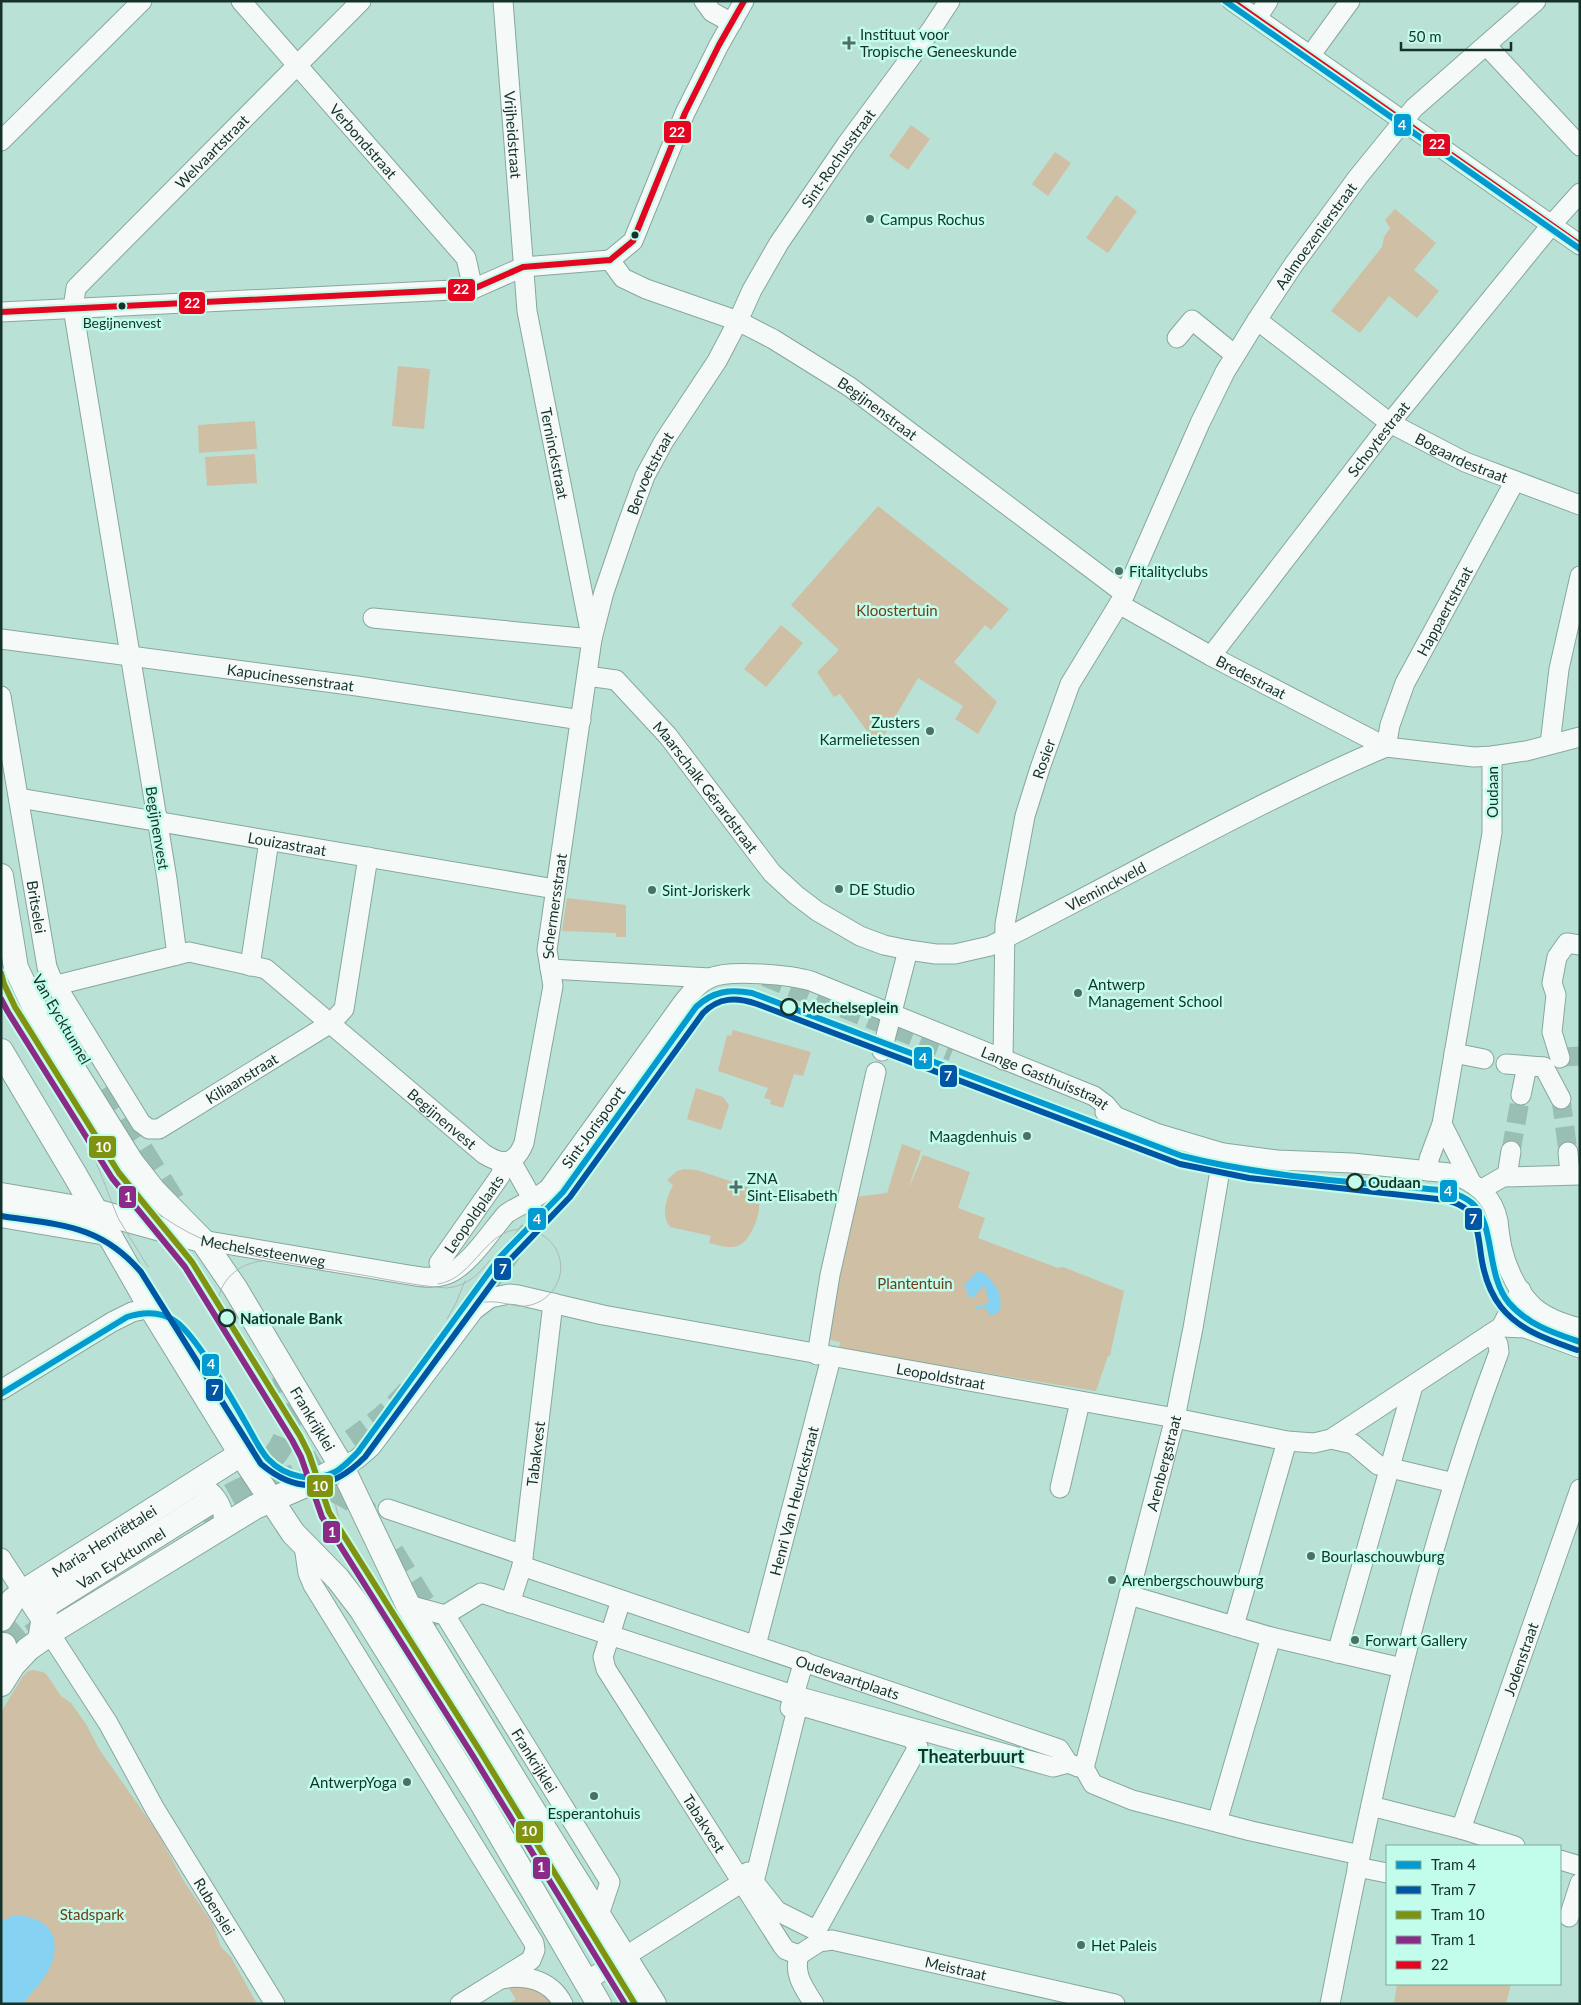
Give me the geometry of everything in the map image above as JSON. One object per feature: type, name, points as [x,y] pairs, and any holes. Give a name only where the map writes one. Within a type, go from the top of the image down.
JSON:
[{"type":"main road","name":"Van Eycktunnel","points":[[1,862],[18,890],[31,962],[39,984],[103,1088]]},
{"type":"main road","name":"Britselei","points":[[1,876],[16,968],[34,1006],[143,1177],[202,1240]]},
{"type":"main road","points":[[1,1052],[107,1233],[241,1454],[304,1546],[350,1592],[475,1792],[599,2004]]},
{"type":"main road","name":"Mechelsesteenweg","points":[[1,1195],[95,1211],[202,1240]]},
{"type":"main road","points":[[1,1215],[107,1233]]},
{"type":"main road","name":"Frankrijklei","points":[[202,1240],[234,1288],[342,1467],[408,1605],[654,2004]]},
{"type":"main road","name":"Maria-Henriëttalei","points":[[10,1598],[241,1454]]},
{"type":"main road","points":[[1,1684],[18,1659],[44,1632],[223,1525],[342,1467]]},
{"type":"main road","name":"Van Eycktunnel","points":[[44,1632],[46,1605],[210,1502]]},
{"type":"main road","points":[[441,1620],[535,1784],[542,1802],[545,1830]]},
{"type":"street","points":[[1,141],[142,1]]},
{"type":"street","name":"Verbondstraat","points":[[241,1],[466,258],[471,281]]},
{"type":"street","name":"Welvaartstraat","points":[[72,308],[76,288],[361,1]]},
{"type":"street","name":"Vrijheidstraat","points":[[503,1],[522,267]]},
{"type":"street","points":[[704,1],[712,12],[732,24]]},
{"type":"street","points":[[1,312],[471,281],[522,267],[610,260],[632,241],[685,113],[744,1]]},
{"type":"street","name":"Sint-Rochusstraat","points":[[738,321],[752,290],[779,243],[846,145],[932,30],[950,1]]},
{"type":"street","points":[[1232,1],[1580,245]]},
{"type":"street","points":[[1257,18],[1268,1]]},
{"type":"street","points":[[1310,56],[1350,1]]},
{"type":"street","name":"Aalmoezenierstraat","points":[[1122,599],[1200,423],[1235,355],[1294,264],[1358,177],[1414,108],[1536,1]]},
{"type":"street","points":[[1486,45],[1580,146]]},
{"type":"street","name":"Schoytestraat","points":[[1211,656],[1390,423],[1551,225],[1580,193]]},
{"type":"street","name":"Begijnenstraat","points":[[610,260],[623,278],[646,289],[738,321],[773,339],[850,387],[1122,599]]},
{"type":"street","name":"Terninckstraat","points":[[522,267],[527,311],[592,640]]},
{"type":"street","name":"Begijnenvest","points":[[72,308],[178,954],[189,952],[266,969],[484,1154],[497,1161],[508,1161]]},
{"type":"street","points":[[1177,338],[1192,320],[1235,355]]},
{"type":"street","name":"Bogaardestraat","points":[[1257,320],[1390,423],[1465,462],[1580,505]]},
{"type":"street","name":"Bervoetstraat","points":[[592,640],[604,592],[645,476],[664,441],[718,362],[738,321]]},
{"type":"street","name":"Happaertstraat","points":[[1386,747],[1390,725],[1405,683],[1515,481]]},
{"type":"street","points":[[1550,744],[1559,669],[1580,576]]},
{"type":"street","name":"Bredestraat","points":[[1122,599],[1211,656],[1386,747]]},
{"type":"street","name":"Rosier","points":[[1003,1060],[1004,924],[1021,835],[1040,768],[1070,684],[1122,599]]},
{"type":"street","points":[[373,618],[592,640]]},
{"type":"street","name":"Kapucinessenstraat","points":[[1,639],[130,655],[581,720]]},
{"type":"street","name":"Schermersstraat","points":[[508,1161],[517,1156],[524,1143],[553,986],[546,950],[592,640]]},
{"type":"street","name":"Maarschalk Gérardstraat","points":[[587,676],[616,680],[668,736],[772,873],[817,912]]},
{"type":"street","name":"Britselei","points":[[1,696],[48,967],[141,1123],[149,1129]]},
{"type":"street","points":[[1386,747],[1474,757],[1526,751],[1580,737]]},
{"type":"street","name":"Vleminckveld","points":[[817,912],[860,936],[884,945],[908,950],[936,954],[955,954],[990,946],[1222,826],[1386,747]]},
{"type":"street","name":"Oudaan","points":[[1428,1171],[1429,1159],[1442,1124],[1492,833],[1492,756]]},
{"type":"street","name":"Louizastraat","points":[[20,798],[555,889]]},
{"type":"street","points":[[250,966],[269,841]]},
{"type":"street","points":[[331,1023],[344,1009],[368,858]]},
{"type":"street","points":[[1506,1064],[1536,1067],[1562,1058],[1552,1032],[1556,995],[1552,983],[1557,957],[1567,943],[1580,946]]},
{"type":"street","points":[[882,1051],[908,950]]},
{"type":"street","points":[[57,985],[178,954]]},
{"type":"street","points":[[550,969],[710,978]]},
{"type":"street","name":"Lange Gasthuisstraat","points":[[710,978],[732,974],[801,978],[1094,1096],[1106,1105],[1116,1117],[1181,1141],[1223,1152],[1277,1160],[1352,1163],[1449,1173],[1476,1186]]},
{"type":"street","name":"Sint-Jorispoort","points":[[462,1264],[506,1214],[514,1208],[534,1200],[552,1184],[684,1001],[694,989],[710,978]]},
{"type":"street","name":"Kiliaanstraat","points":[[149,1129],[159,1129],[331,1023]]},
{"type":"street","points":[[952,1052],[1116,1117]]},
{"type":"street","points":[[1454,1053],[1484,1060]]},
{"type":"street","points":[[1521,1095],[1536,1067]]},
{"type":"street","points":[[1536,1067],[1561,1099]]},
{"type":"street","name":"Henri Van Heurckstraat","points":[[756,1645],[824,1356],[830,1275],[876,1072]]},
{"type":"street","points":[[115,1135],[126,1098]]},
{"type":"street","points":[[1442,1124],[1476,1186],[1487,1195],[1495,1212],[1506,1263],[1521,1290],[1535,1308],[1544,1314],[1580,1328]]},
{"type":"street","points":[[1507,1176],[1511,1151]]},
{"type":"street","name":"Arenbergstraat","points":[[1076,1766],[1129,1595],[1175,1418],[1195,1320],[1223,1152]]},
{"type":"street","points":[[1476,1186],[1507,1176],[1575,1175],[1568,1152]]},
{"type":"street","points":[[508,1161],[534,1200]]},
{"type":"street","name":"Leopoldplaats","points":[[439,1263],[500,1176],[508,1161]]},
{"type":"street","name":"Mechelsesteenweg","points":[[202,1240],[409,1275]]},
{"type":"street","name":"Leopoldplaats","points":[[409,1275],[433,1277],[445,1275],[462,1264]]},
{"type":"street","points":[[1330,2004],[1358,1861],[1402,1668],[1454,1483],[1474,1418],[1499,1352],[1498,1344],[1502,1329],[1521,1290]]},
{"type":"street","points":[[342,1467],[357,1459],[371,1447],[472,1312],[487,1300],[509,1294],[553,1303]]},
{"type":"street","name":"Leopoldstraat","points":[[553,1303],[603,1315],[1175,1418],[1286,1441],[1314,1443],[1331,1439]]},
{"type":"street","name":"Tabakvest","points":[[510,1603],[522,1561],[553,1303]]},
{"type":"street","points":[[1,1390],[119,1318],[141,1309],[152,1308]]},
{"type":"street","points":[[1331,1439],[1502,1329],[1525,1328],[1580,1348]]},
{"type":"street","points":[[1337,1653],[1413,1386]]},
{"type":"street","points":[[1060,1488],[1080,1402]]},
{"type":"street","points":[[1331,1439],[1352,1444],[1378,1465],[1454,1483]]},
{"type":"street","points":[[1234,1626],[1286,1441]]},
{"type":"street","points":[[196,1482],[210,1490],[219,1504],[223,1511],[223,1525]]},
{"type":"street","name":"Jodenstraat","points":[[1461,1829],[1580,1489]]},
{"type":"street","name":"Oudevaartplaats","points":[[388,1509],[621,1600],[1059,1749],[1076,1766]]},
{"type":"street","points":[[304,1546],[307,1568],[313,1584],[534,1944],[535,1950],[531,1960],[460,2004]]},
{"type":"street","name":"Rubenslei","points":[[1,1558],[10,1598],[44,1632],[98,1730],[155,1809],[275,2004]]},
{"type":"street","name":"Oudevaartplaats","points":[[441,1620],[480,1593],[922,1739],[1053,1767],[1076,1766]]},
{"type":"street","points":[[1129,1595],[1271,1637],[1402,1668]]},
{"type":"street","points":[[609,1635],[621,1600]]},
{"type":"street","points":[[408,1605],[441,1620]]},
{"type":"street","name":"Frankrijklei","points":[[441,1620],[610,1882],[599,1915]]},
{"type":"street","name":"Tabakvest","points":[[609,1635],[603,1657],[606,1669],[782,1945],[786,1950],[799,1955]]},
{"type":"street","points":[[1217,1822],[1271,1637]]},
{"type":"street","points":[[585,1982],[626,1958],[742,1883],[754,1862],[793,1695],[804,1661]]},
{"type":"street","name":"Meistraat","points":[[922,1739],[912,1738],[798,1705],[754,1882],[778,1910],[832,1940],[1115,2004]]},
{"type":"street","points":[[814,2004],[798,1975],[796,1968],[799,1955],[819,1934],[922,1739]]},
{"type":"street","points":[[1076,1766],[1093,1784],[1132,1800],[1358,1861],[1386,1873]]},
{"type":"street","points":[[1370,1806],[1461,1829],[1512,1845]]},
{"type":"street","points":[[480,1855],[516,1863]]},
{"type":"street","points":[[1561,1860],[1580,1866]]},
{"type":"street","points":[[1569,1917],[1580,1883]]},
{"type":"street","points":[[498,1980],[518,1977],[538,1980],[554,1992],[563,2004]]},
{"type":"green space","points":[[911,125],[930,139],[908,170],[889,156]]},
{"type":"green space","points":[[1055,152],[1071,163],[1048,196],[1032,184]]},
{"type":"green space","points":[[1116,195],[1137,211],[1108,253],[1086,238]]},
{"type":"green space","points":[[1395,209],[1436,243],[1414,270],[1439,291],[1417,318],[1389,296],[1360,333],[1331,311],[1382,247],[1384,237],[1390,228],[1385,220]]},
{"type":"green space","points":[[398,366],[430,369],[424,429],[392,426]]},
{"type":"green space","points":[[255,421],[257,449],[199,453],[198,425]]},
{"type":"green space","points":[[255,454],[257,483],[207,486],[205,457]]},
{"type":"green space","name":"Kloostertuin","points":[[878,506],[1009,609],[991,630],[985,625],[954,662],[997,702],[978,734],[955,719],[963,706],[918,678],[878,746],[840,694],[834,697],[817,672],[839,650],[791,605]]},
{"type":"green space","points":[[781,625],[803,643],[766,687],[744,669]]},
{"type":"green space","points":[[567,898],[626,905],[626,937],[616,937],[616,933],[562,931]]},
{"type":"green space","points":[[733,1030],[811,1052],[803,1076],[794,1074],[783,1108],[770,1104],[771,1100],[764,1098],[768,1088],[718,1071],[727,1035],[731,1036]]},
{"type":"green space","points":[[696,1088],[723,1097],[729,1105],[721,1130],[687,1119]]},
{"type":"green space","name":"Plantentuin","points":[[902,1144],[921,1151],[908,1190],[923,1155],[970,1172],[958,1208],[985,1218],[978,1238],[1058,1268],[1063,1267],[1124,1291],[1110,1356],[1108,1356],[1096,1391],[839,1349],[840,1342],[826,1339],[854,1197],[887,1193]]},
{"type":"green space","points":[[684,1169],[697,1170],[751,1188],[759,1202],[758,1214],[754,1227],[742,1244],[734,1247],[719,1246],[709,1243],[711,1236],[670,1227],[665,1217],[665,1212],[673,1185],[667,1180],[677,1171]]},
{"type":"green space","name":"Stadspark","points":[[33,1670],[47,1675],[61,1696],[71,1703],[86,1724],[99,1749],[158,1833],[183,1880],[213,1924],[221,1947],[231,1957],[257,2004],[1,2004],[1,1712],[23,1676],[28,1671]]},
{"type":"green space","points":[[530,1984],[555,2004],[508,2004],[516,1999],[507,1986]]},
{"type":"green space","points":[[1397,1985],[1511,1985],[1506,2004],[1394,2004]]},
{"type":"water","points":[[977,1272],[985,1275],[999,1292],[1001,1300],[1000,1311],[991,1316],[985,1308],[975,1309],[975,1307],[984,1305],[989,1301],[984,1285],[973,1298],[968,1296],[968,1290],[964,1285]]},
{"type":"water","points":[[15,1915],[33,1918],[47,1926],[54,1940],[55,1949],[48,1971],[22,2004],[1,2004],[1,1921]]},
{"type":"tunnel","points":[[765,977],[952,1052]]},
{"type":"tunnel","points":[[1564,1057],[1580,1056]]},
{"type":"tunnel","points":[[467,1312],[560,1190],[635,1085]]},
{"type":"tunnel","points":[[103,1089],[174,1202]]},
{"type":"tunnel","points":[[1511,1151],[1521,1095]]},
{"type":"tunnel","points":[[1561,1099],[1568,1152]]},
{"type":"tunnel","points":[[243,1480],[271,1460],[285,1438],[290,1416],[290,1406],[287,1384],[283,1374]]},
{"type":"tunnel","points":[[254,1496],[315,1461],[355,1435],[392,1406],[408,1389]]},
{"type":"tunnel","points":[[199,1514],[247,1487],[279,1478],[313,1481],[346,1496],[367,1513]]},
{"type":"tunnel","points":[[392,1552],[437,1625]]},
{"type":"tunnel","points":[[4,1645],[22,1627],[57,1603]]},
{"type":"tunnel","points":[[7,1650],[51,1619]]},
{"type":"tram line","name":"4","points":[[1225,1],[1580,249]]},
{"type":"tram line","name":"10","points":[[1,973],[15,1007],[119,1173],[192,1262],[300,1436],[309,1454],[329,1512],[480,1751],[635,2004]]},
{"type":"tram line","name":"4","points":[[1,1394],[127,1317],[145,1313],[163,1315],[175,1321],[183,1328],[203,1352],[268,1459],[283,1470],[300,1476],[318,1477],[335,1472],[358,1452],[500,1257],[563,1192],[696,1007],[715,994],[729,991],[752,993],[1182,1156],[1281,1174],[1448,1191],[1458,1195],[1472,1203],[1485,1224],[1496,1278],[1509,1303],[1516,1311],[1533,1323],[1551,1332],[1580,1342]]},
{"type":"tram line","name":"1","points":[[1,999],[112,1178],[185,1267],[292,1440],[301,1457],[322,1517],[473,1756],[625,2004]]},
{"type":"tram line","name":"7","points":[[1,1216],[77,1229],[110,1244],[126,1256],[141,1272],[261,1464],[288,1481],[314,1485],[327,1482],[340,1477],[365,1457],[507,1263],[570,1197],[703,1013],[722,1001],[742,1000],[757,1004],[1180,1164],[1249,1178],[1446,1200],[1462,1206],[1474,1221],[1486,1279],[1501,1307],[1526,1329],[1577,1350]]},
{"type":"tram line","points":[[87,1139],[118,1218],[148,1267]]},
{"type":"tram line","points":[[142,1200],[165,1218],[189,1233],[214,1244],[267,1259],[294,1264],[411,1284],[447,1288],[460,1285],[472,1279],[490,1260]]},
{"type":"tram line","points":[[438,1284],[451,1280],[472,1263],[491,1242],[502,1234],[514,1230],[529,1230],[540,1233],[552,1243],[559,1256],[561,1271],[558,1282],[544,1299],[524,1306],[494,1302],[481,1303],[467,1310],[452,1325]]},
{"type":"tram line","points":[[229,1339],[218,1309],[222,1288],[238,1269],[245,1265],[262,1261]]},
{"type":"tram line","points":[[447,1319],[465,1281]]},
{"type":"tram line","points":[[346,1536],[337,1511],[336,1492],[338,1483],[358,1452]]},
{"type":"transit line","name":"22","points":[[610,260],[633,241],[685,113],[719,45],[744,1]]},
{"type":"transit line","name":"22","points":[[1232,1],[1580,245]]},
{"type":"transit line","name":"22","points":[[1,312],[473,289],[523,267],[610,260]]},
{"type":"place","name":"Instituut voor Tropische Geneeskunde","points":[[849,43]]},
{"type":"place","name":"Campus Rochus","points":[[870,219]]},
{"type":"place","name":"Begijnenvest","points":[[122,306]]},
{"type":"place","name":"Fitalityclubs","points":[[1119,571]]},
{"type":"place","name":"Zusters Karmelietessen","points":[[930,731]]},
{"type":"place","name":"DE Studio","points":[[839,889]]},
{"type":"place","name":"Sint-Joriskerk","points":[[652,890]]},
{"type":"place","name":"Antwerp Management School","points":[[1078,993]]},
{"type":"place","name":"Mechelseplein","points":[[789,1007]]},
{"type":"place","name":"Maagdenhuis","points":[[1027,1136]]},
{"type":"place","name":"Oudaan","points":[[1355,1182]]},
{"type":"place","name":"ZNA Sint-Elisabeth","points":[[736,1187]]},
{"type":"place","name":"Nationale Bank","points":[[227,1318]]},
{"type":"place","name":"Bourlaschouwburg","points":[[1311,1556]]},
{"type":"place","name":"Arenbergschouwburg","points":[[1112,1580]]},
{"type":"place","name":"Forwart Gallery","points":[[1355,1640]]},
{"type":"place","name":"AntwerpYoga","points":[[407,1782]]},
{"type":"place","name":"Esperantohuis","points":[[594,1796]]},
{"type":"place","name":"Het Paleis","points":[[1081,1945]]},
{"type":"district","name":"Theaterbuurt","points":[[971,1756]]}]
